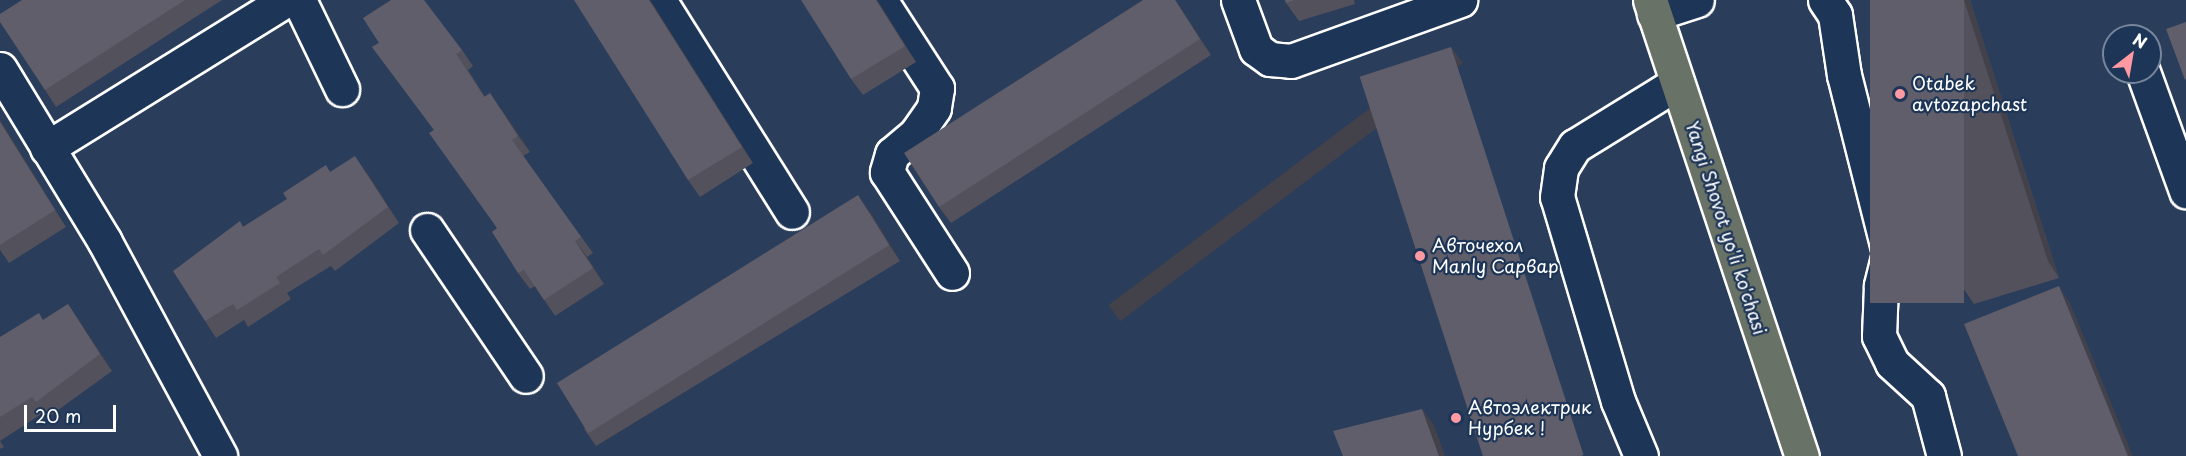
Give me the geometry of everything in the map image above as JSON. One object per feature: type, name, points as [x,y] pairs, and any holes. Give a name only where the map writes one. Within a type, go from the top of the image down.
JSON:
[{"type":"main road","name":"Yangi Shovot yo'li ko'chasi","points":[[1652,7],[1802,456]]},
{"type":"street","points":[[47,148],[286,0]]},
{"type":"street","points":[[300,0],[342,89]]},
{"type":"street","points":[[659,0],[792,212]]},
{"type":"street","points":[[880,0],[937,88],[934,108],[916,134],[892,154],[887,172],[952,273]]},
{"type":"street","points":[[1238,0],[1256,49],[1270,59],[1291,61],[1419,7],[1460,0]]},
{"type":"street","points":[[1652,7],[1697,0]]},
{"type":"street","points":[[1825,0],[1835,15],[1844,75],[1889,253],[1881,286],[1879,336],[1892,363],[1928,396],[1944,456]]},
{"type":"street","points":[[0,69],[47,148],[220,456]]},
{"type":"street","points":[[1641,456],[1618,401],[1557,197],[1561,168],[1575,146],[1677,83]]},
{"type":"street","points":[[2147,84],[2186,191]]},
{"type":"street","points":[[427,230],[526,376]]},
{"type":"building","points":[[22,0],[185,0],[45,90],[0,22],[0,14]]},
{"type":"building","points":[[391,0],[424,0],[462,50],[456,54],[484,97],[490,93],[518,136],[512,140],[581,237],[575,241],[593,268],[544,300],[524,270],[518,273],[492,232],[497,228],[429,133],[434,130],[372,47],[379,43],[363,18]]},
{"type":"building","points":[[574,0],[649,0],[742,147],[688,180]]},
{"type":"building","points":[[801,0],[876,0],[905,46],[851,79]]},
{"type":"building","points":[[1143,0],[1175,0],[1200,39],[939,207],[904,153]]},
{"type":"building","points":[[1870,0],[1964,0],[1964,303],[1870,303]]},
{"type":"building","points":[[2186,22],[2186,79],[2185,80],[2166,29]]},
{"type":"building","points":[[1451,47],[1584,455],[1483,456],[1360,77]]},
{"type":"building","points":[[0,122],[55,210],[0,245]]},
{"type":"building","points":[[355,156],[388,207],[323,255],[319,249],[276,277],[280,283],[237,310],[233,304],[205,321],[173,271],[240,221],[243,227],[287,199],[283,193],[326,165],[330,172]]},
{"type":"building","points":[[858,195],[889,245],[588,433],[557,383]]},
{"type":"building","points":[[2059,286],[2128,456],[2018,456],[1964,324]]},
{"type":"building","points":[[68,304],[100,354],[36,402],[32,397],[0,417],[0,337],[39,313],[43,320]]},
{"type":"building","points":[[1422,409],[1439,456],[1343,456],[1333,431]]},
{"type":"place","name":"Otabek avtozapchast","points":[[1900,94]]},
{"type":"place","name":"Авточехол Manly Сарвар","points":[[1420,256]]},
{"type":"place","name":"Автоэлектрик Нурбек !","points":[[1456,418]]}]
